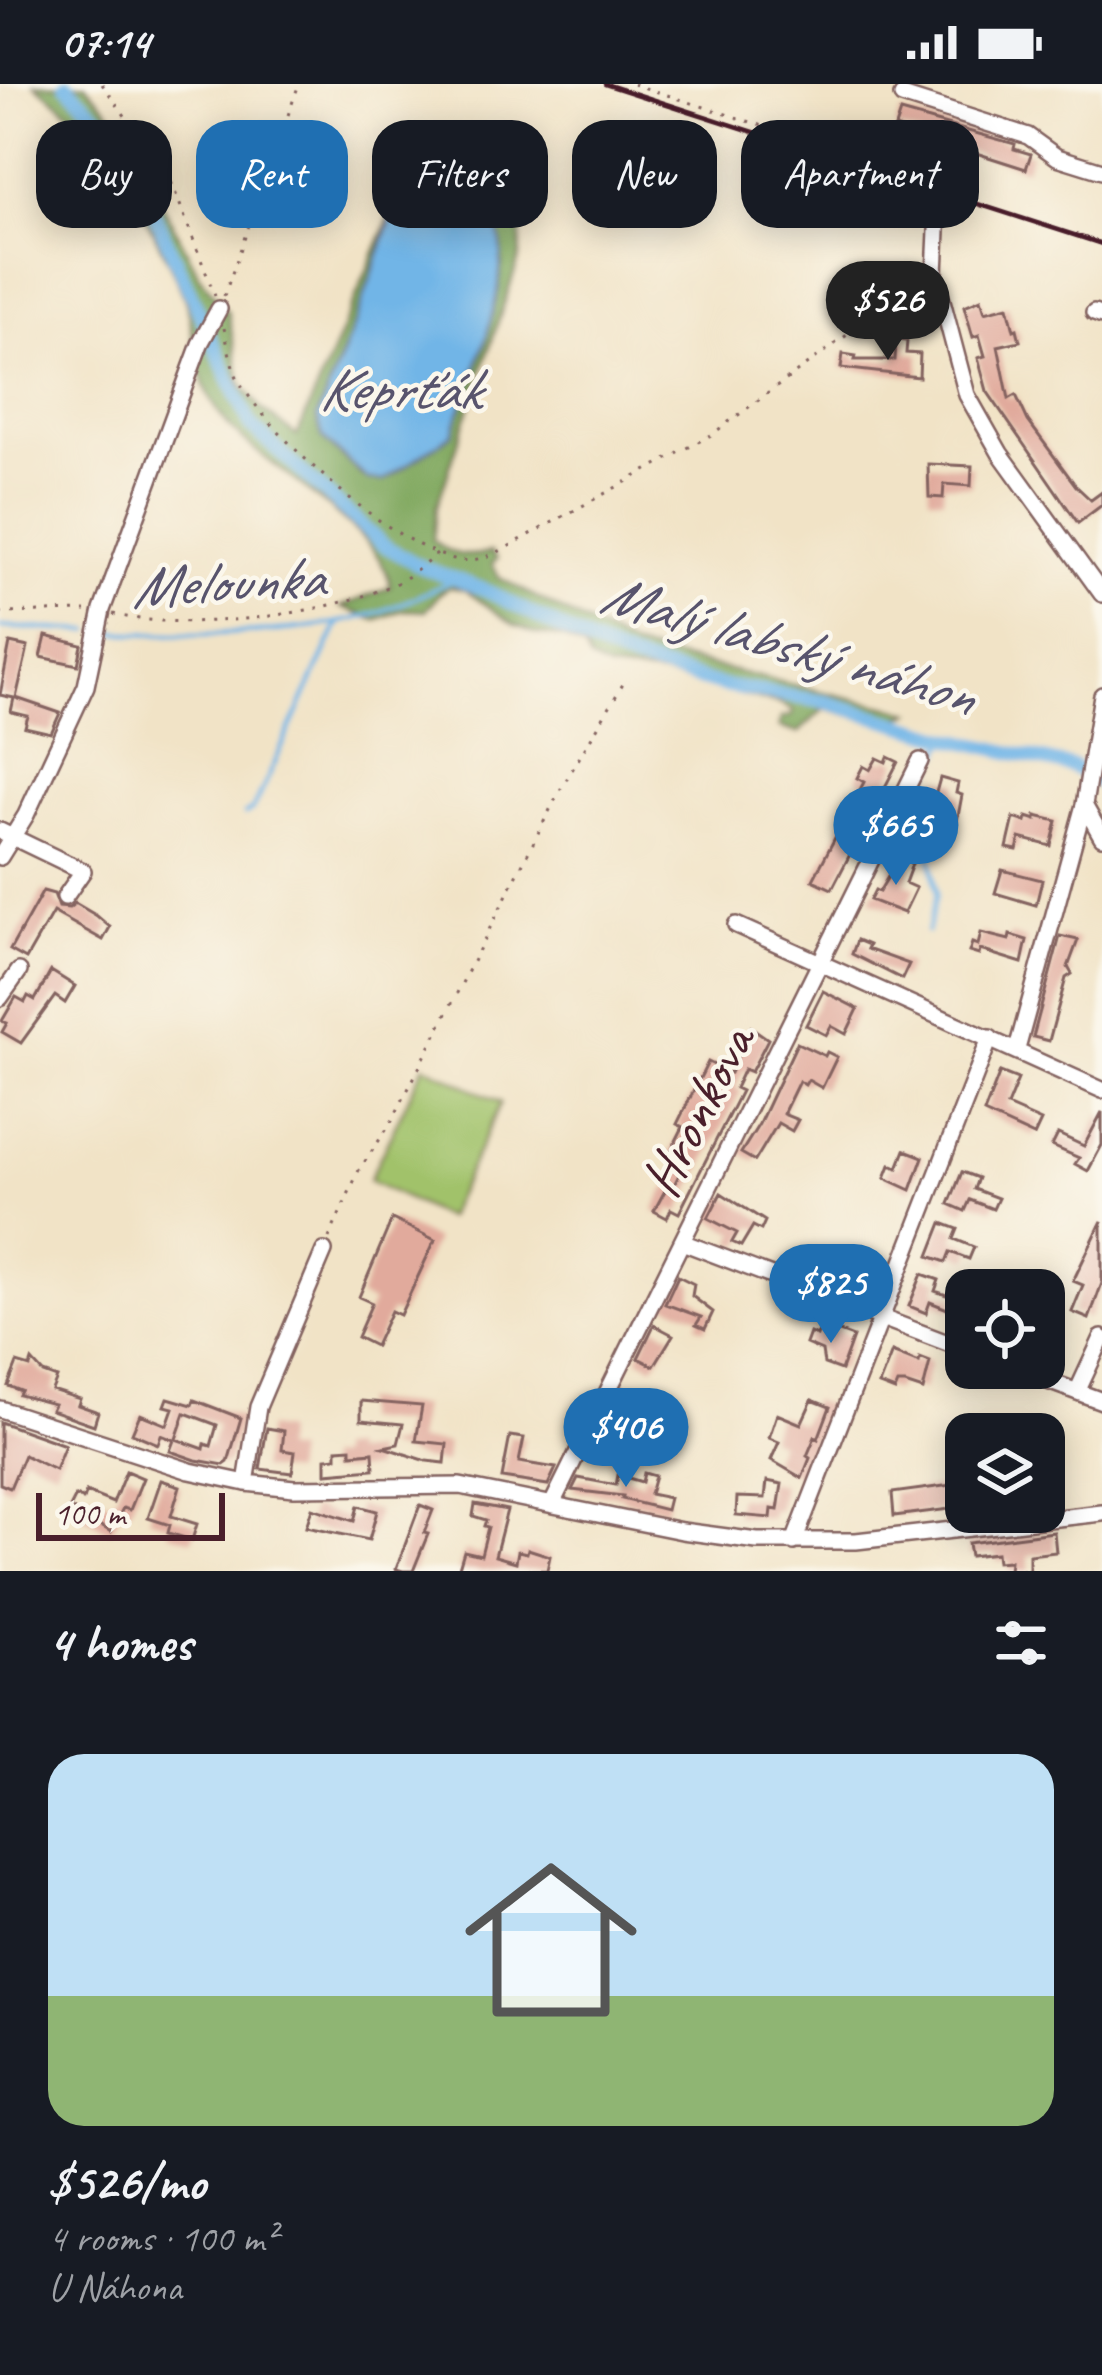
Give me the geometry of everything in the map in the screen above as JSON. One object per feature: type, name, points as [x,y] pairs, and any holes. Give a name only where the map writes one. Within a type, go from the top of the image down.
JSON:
[{"type":"street","points":[[902,96],[1028,136],[1057,157],[1102,172]]},
{"type":"street","points":[[937,228],[934,274],[967,395],[1000,453],[1102,594]]},
{"type":"street","points":[[0,856],[6,834],[26,814],[86,686],[100,616],[200,344],[216,314]]},
{"type":"street","points":[[1017,1049],[1084,805],[1102,694]]},
{"type":"street","name":"Hronkova","points":[[554,1502],[920,761]]},
{"type":"street","points":[[1084,805],[1102,838]]},
{"type":"street","points":[[6,834],[83,871],[65,898]]},
{"type":"street","points":[[736,925],[1102,1090]]},
{"type":"street","points":[[0,998],[19,971]]},
{"type":"street","points":[[794,1542],[991,1038]]},
{"type":"street","points":[[682,1242],[945,1342]]},
{"type":"street","points":[[246,1483],[253,1422],[324,1251]]},
{"type":"street","points":[[1077,1392],[1102,1338]]},
{"type":"street","points":[[1065,1388],[1102,1401]]},
{"type":"street","points":[[0,1409],[190,1471],[246,1483],[460,1486],[682,1531],[794,1542],[856,1540],[1102,1514]]},
{"type":"path","points":[[102,84],[170,176],[236,377],[258,409],[364,512],[419,548],[462,560],[483,559],[712,435],[911,285],[934,274]]},
{"type":"path","points":[[216,314],[299,84]]},
{"type":"path","points":[[633,84],[745,120]]},
{"type":"path","points":[[0,613],[167,623],[329,607],[402,581],[438,554]]},
{"type":"path","points":[[324,1251],[358,1170],[392,1123],[559,792],[626,679]]},
{"type":"green space","points":[[35,84],[86,84],[118,120],[78,120]]},
{"type":"green space","points":[[172,223],[200,276],[228,313],[241,383],[261,409],[297,436],[388,228],[317,417],[323,438],[363,477],[393,475],[452,434],[486,339],[502,263],[498,228],[520,228],[520,256],[436,509],[433,540],[460,554],[491,552],[500,578],[634,648],[911,712],[886,725],[825,708],[798,733],[779,727],[781,718],[794,711],[780,704],[660,675],[608,670],[563,638],[514,625],[465,590],[450,587],[426,611],[403,610],[375,620],[341,607],[390,587],[383,566],[346,522],[225,421],[204,384],[176,278],[151,228],[172,228]]},
{"type":"green space","points":[[424,1065],[501,1103],[446,1218],[369,1180]]},
{"type":"water","name":"Keprťák","points":[[388,228],[499,228],[499,287],[452,434],[383,481],[368,480],[323,438],[317,417]]},
{"type":"building","points":[[900,112],[929,120],[897,120]]},
{"type":"building","points":[[979,134],[1031,154],[1026,169],[979,154]]},
{"type":"building","points":[[981,299],[985,312],[1008,306],[1017,329],[1020,341],[998,346],[1009,399],[1016,395],[1028,421],[1076,486],[1091,500],[1102,492],[1102,505],[1078,523],[987,391],[978,358],[985,356],[979,335],[973,337],[964,306]]},
{"type":"building","points":[[896,340],[907,341],[906,353],[920,354],[919,377],[841,368],[843,354],[856,356],[855,360],[895,360]]},
{"type":"building","points":[[928,464],[972,466],[971,486],[944,484],[943,498],[929,497]]},
{"type":"building","points":[[46,636],[82,645],[78,665],[41,657]]},
{"type":"building","points":[[10,643],[28,647],[16,698],[60,713],[51,733],[25,727],[28,716],[11,712],[14,698],[0,695]]},
{"type":"building","points":[[888,757],[898,762],[832,889],[813,880],[864,782],[857,778],[863,766],[870,770],[877,758],[886,762]]},
{"type":"building","points":[[940,778],[958,783],[956,793],[962,795],[955,832],[937,827],[941,815],[930,814]]},
{"type":"building","points":[[1036,816],[1057,821],[1051,846],[1020,838],[1017,850],[1007,848],[1014,818],[1026,822],[1027,817],[1036,820]]},
{"type":"building","points":[[899,858],[912,864],[905,883],[916,888],[904,913],[870,900]]},
{"type":"building","points":[[1002,870],[1042,880],[1036,905],[995,893]]},
{"type":"building","points":[[43,891],[54,894],[59,907],[75,903],[97,916],[110,927],[103,940],[53,912],[26,959],[10,950]]},
{"type":"building","points":[[981,933],[1027,940],[1022,963],[980,950],[979,955],[969,952],[972,943],[978,945]]},
{"type":"building","points":[[1060,936],[1078,940],[1068,967],[1072,974],[1066,978],[1049,1041],[1033,1037]]},
{"type":"building","points":[[857,940],[869,945],[867,949],[909,964],[902,979],[852,954]]},
{"type":"building","points":[[51,971],[75,986],[65,1003],[55,996],[21,1043],[2,1032],[7,1023],[2,1021],[16,997],[35,1000]]},
{"type":"building","points":[[823,991],[858,1009],[846,1034],[831,1026],[826,1035],[806,1025]]},
{"type":"building","points":[[751,1027],[768,1039],[751,1072],[744,1069],[735,1088],[741,1091],[679,1213],[671,1209],[667,1218],[654,1211],[684,1165],[668,1157],[683,1127],[677,1124],[708,1062],[730,1073]]},
{"type":"building","points":[[797,1043],[837,1057],[822,1088],[799,1081],[783,1114],[798,1120],[792,1131],[778,1123],[755,1161],[741,1153]]},
{"type":"building","points":[[1000,1072],[1018,1079],[1007,1106],[1041,1121],[1034,1136],[984,1113]]},
{"type":"building","points":[[1102,1112],[1102,1145],[1088,1171],[1075,1164],[1079,1158],[1052,1146],[1058,1134],[1084,1146]]},
{"type":"building","points":[[905,1150],[923,1157],[911,1190],[885,1178],[890,1165],[898,1168]]},
{"type":"building","points":[[962,1172],[978,1178],[974,1189],[998,1198],[993,1209],[970,1200],[965,1211],[949,1204]]},
{"type":"building","points":[[721,1193],[765,1221],[761,1230],[753,1226],[741,1246],[732,1242],[737,1233],[708,1218]]},
{"type":"building","points":[[392,1219],[435,1240],[400,1315],[391,1311],[375,1346],[357,1337],[372,1303],[359,1297]]},
{"type":"building","points":[[1102,1221],[1102,1283],[1089,1319],[1072,1312],[1083,1285],[1073,1281]]},
{"type":"building","points":[[942,1223],[958,1229],[954,1239],[974,1247],[969,1259],[950,1252],[946,1262],[929,1256]]},
{"type":"building","points":[[865,1252],[884,1259],[871,1292],[832,1270],[835,1260],[859,1269]]},
{"type":"building","points":[[922,1274],[939,1280],[935,1291],[945,1294],[945,1308],[930,1302],[926,1313],[909,1306]]},
{"type":"building","points":[[678,1276],[694,1284],[692,1296],[713,1312],[705,1329],[696,1325],[701,1317],[665,1304]]},
{"type":"building","points":[[654,1325],[673,1335],[654,1366],[638,1358]]},
{"type":"building","points":[[821,1325],[853,1337],[841,1370],[824,1364],[822,1351],[806,1344],[810,1333],[817,1336]]},
{"type":"building","points":[[892,1352],[919,1363],[920,1358],[930,1362],[923,1390],[898,1384],[895,1391],[879,1385]]},
{"type":"building","points":[[32,1361],[43,1373],[57,1378],[52,1390],[80,1399],[78,1405],[98,1412],[94,1425],[51,1410],[54,1404],[19,1395],[21,1391],[8,1386],[17,1363],[30,1367]]},
{"type":"building","points":[[623,1388],[655,1405],[641,1432],[609,1416]]},
{"type":"building","points":[[168,1398],[192,1405],[194,1400],[241,1418],[228,1462],[196,1460],[170,1451],[174,1440],[161,1435],[158,1444],[132,1433],[140,1414],[167,1425],[173,1408],[165,1406]],"holes":[[[185,1413],[217,1425],[211,1446],[205,1444],[204,1449],[176,1439]]]},
{"type":"building","points":[[812,1400],[830,1407],[802,1478],[771,1460],[779,1442],[769,1438],[777,1414],[801,1424]]},
{"type":"building","points":[[361,1401],[422,1406],[416,1441],[447,1444],[445,1463],[383,1447],[398,1444],[403,1424],[361,1420]]},
{"type":"building","points":[[0,1422],[65,1445],[55,1470],[24,1455],[10,1488],[0,1484]]},
{"type":"building","points":[[267,1428],[284,1431],[282,1450],[295,1452],[292,1473],[260,1469]]},
{"type":"building","points":[[510,1436],[524,1438],[519,1462],[556,1468],[548,1485],[502,1478]]},
{"type":"building","points":[[351,1448],[351,1454],[373,1452],[374,1469],[326,1473],[326,1458],[337,1457],[337,1449]]},
{"type":"building","points":[[126,1471],[143,1478],[130,1510],[123,1508],[111,1532],[70,1508],[76,1496],[83,1500],[86,1492],[113,1503]]},
{"type":"building","points":[[644,1473],[655,1476],[650,1494],[669,1498],[666,1510],[623,1496],[572,1490],[578,1478],[616,1485],[618,1475],[642,1482]]},
{"type":"building","points":[[161,1480],[180,1486],[171,1516],[197,1524],[192,1540],[168,1533],[170,1525],[148,1518]]},
{"type":"building","points":[[767,1481],[782,1484],[778,1510],[772,1509],[771,1518],[736,1515],[737,1497],[765,1498]]},
{"type":"building","points":[[945,1487],[945,1510],[894,1516],[892,1493]]},
{"type":"building","points":[[475,1504],[507,1510],[495,1556],[516,1562],[518,1551],[527,1553],[528,1549],[550,1556],[547,1570],[458,1571],[464,1551],[481,1555],[488,1527],[486,1520],[473,1516]]},
{"type":"building","points":[[420,1505],[433,1510],[424,1533],[428,1534],[413,1571],[396,1569]]},
{"type":"building","points":[[358,1506],[377,1511],[369,1540],[306,1527],[312,1508],[354,1521]]},
{"type":"building","points":[[1054,1533],[1056,1552],[1029,1555],[1029,1571],[1009,1571],[1010,1561],[997,1562],[996,1553],[970,1556],[968,1543]]},
{"type":"waterway","name":"Malý labský náhon","points":[[66,84],[100,118],[139,180],[251,426],[383,545],[633,661],[723,686],[826,702],[948,738],[1073,767],[1102,784]]},
{"type":"waterway","name":"Melounka","points":[[102,632],[222,634],[312,627],[370,615],[453,580]]},
{"type":"waterway","points":[[245,814],[261,793],[339,622]]},
{"type":"waterway","name":"Melounka","points":[[0,627],[90,631]]},
{"type":"waterway","points":[[927,932],[937,894],[920,792],[948,738]]},
{"type":"railway","points":[[605,84],[1102,244]]}]
